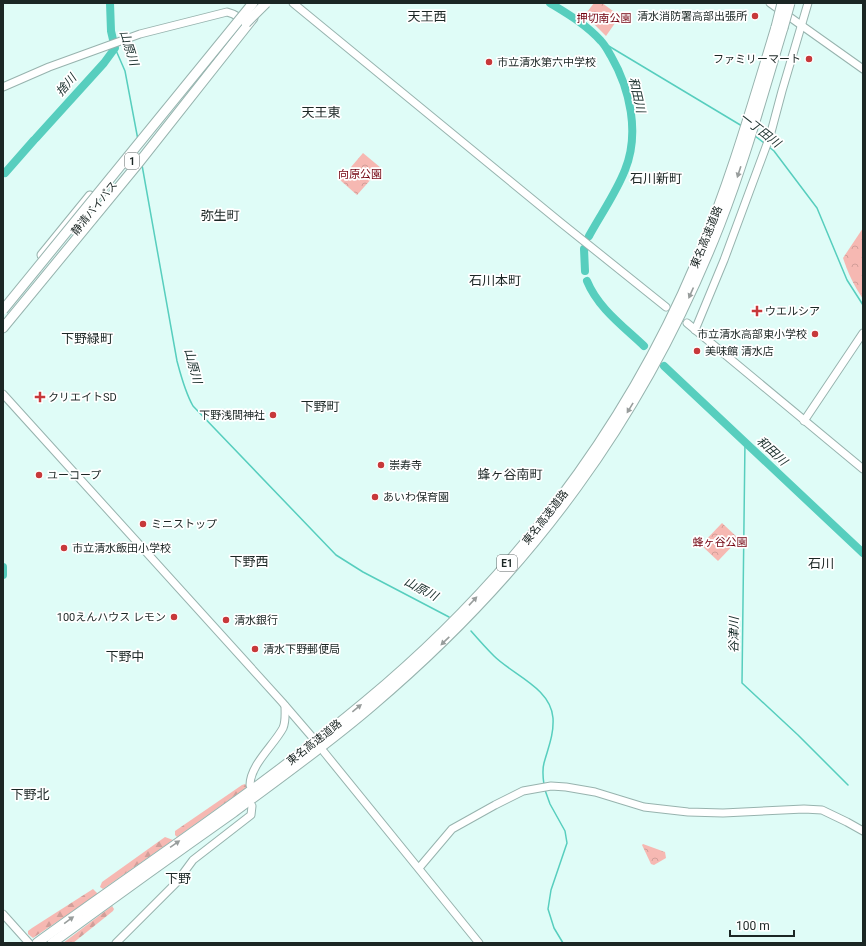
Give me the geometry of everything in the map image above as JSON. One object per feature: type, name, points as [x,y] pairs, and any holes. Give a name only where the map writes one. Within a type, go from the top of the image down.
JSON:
[{"type":"highway","name":"静清バイパス","points":[[3,320],[243,20],[252,3]]},
{"type":"highway","points":[[3,304],[56,236],[141,134],[146,131],[199,72],[243,20],[264,3]]},
{"type":"highway","points":[[3,328],[137,165],[264,3]]},
{"type":"highway","name":"東名高速道路","points":[[52,943],[326,743],[378,701],[444,642],[494,591],[566,503],[622,421],[666,344],[689,296],[720,223],[737,177],[779,27],[782,3]]},
{"type":"highway","name":"東名高速道路","points":[[37,943],[264,780],[367,700],[439,636],[464,611],[542,523],[615,418],[680,299],[713,220],[779,27],[790,3]]},
{"type":"highway","name":"静清バイパス","points":[[3,310],[243,20]]},
{"type":"highway","points":[[56,943],[99,909]]},
{"type":"street","points":[[293,3],[666,307]]},
{"type":"street","points":[[770,3],[863,69]]},
{"type":"street","points":[[695,330],[724,260],[770,136],[808,3]]},
{"type":"street","points":[[3,87],[49,67],[110,44],[156,29],[224,13],[233,14],[243,20]]},
{"type":"street","points":[[687,324],[863,469]]},
{"type":"street","points":[[804,421],[863,332]]},
{"type":"street","points":[[3,394],[285,706],[312,738]]},
{"type":"street","points":[[250,785],[252,774],[283,727],[285,706]]},
{"type":"street","points":[[324,752],[480,943]]},
{"type":"street","points":[[419,868],[452,829],[523,791],[551,786],[595,792],[644,806],[688,812],[706,813],[804,809],[822,810],[863,831]]},
{"type":"street","points":[[116,943],[176,883],[193,860],[251,815],[252,806]]},
{"type":"street","points":[[3,914],[29,943]]},
{"type":"green space","name":"押切南公園","points":[[594,3],[602,3],[620,16],[606,36],[584,16]]},
{"type":"green space","name":"向原公園","points":[[363,153],[381,168],[357,195],[340,180]]},
{"type":"green space","points":[[863,228],[863,299],[847,269],[843,258]]},
{"type":"green space","name":"蜂ヶ谷公園","points":[[722,523],[739,539],[718,561],[701,545]]},
{"type":"green space","points":[[245,784],[247,787],[177,837],[175,835],[175,831]]},
{"type":"green space","points":[[165,837],[173,840],[103,889],[100,887],[102,882]]},
{"type":"green space","points":[[643,844],[665,852],[666,858],[654,865],[651,864],[642,845]]},
{"type":"green space","points":[[93,889],[98,894],[33,938],[28,934],[28,931],[32,928]]},
{"type":"green space","points":[[112,906],[114,909],[113,911],[73,943],[63,943]]},
{"type":"waterway","name":"捨川","points":[[36,138],[104,63],[115,48],[111,31],[110,3]]},
{"type":"waterway","name":"和田川","points":[[550,3],[583,25],[596,35],[604,44],[618,69],[628,97],[631,112],[632,141],[625,170],[613,195],[589,236]]},
{"type":"waterway","name":"一丁田川","points":[[602,42],[742,126]]},
{"type":"waterway","name":"山原川","points":[[115,48],[125,71],[138,140]]},
{"type":"waterway","name":"一丁田川","points":[[755,136],[764,143]]},
{"type":"waterway","name":"捨川","points":[[5,173],[34,140]]},
{"type":"waterway","name":"一丁田川","points":[[769,147],[774,151],[817,208],[847,280],[863,305]]},
{"type":"waterway","name":"山原川","points":[[142,165],[177,361],[185,390],[193,406],[336,555],[363,572],[449,617]]},
{"type":"waterway","name":"和田川","points":[[584,249],[585,271]]},
{"type":"waterway","name":"和田川","points":[[587,281],[604,308],[644,346]]},
{"type":"waterway","name":"和田川","points":[[664,366],[863,553]]},
{"type":"waterway","name":"谷津川","points":[[745,441],[742,683],[798,735],[848,785]]},
{"type":"waterway","name":"捨川","points":[[3,567],[3,575]]},
{"type":"waterway","name":"山原川","points":[[471,631],[494,656],[538,690],[546,698],[551,708],[553,730],[543,766],[544,785]]},
{"type":"waterway","name":"山原川","points":[[545,790],[550,804],[565,831],[567,843],[551,890],[548,909],[554,928],[563,943]]},
{"type":"place","name":"清水消防署高部出張所","points":[[755,16]]},
{"type":"place","name":"ファミリーマート","points":[[809,59]]},
{"type":"place","name":"市立清水第六中学校","points":[[489,62]]},
{"type":"place","name":"ウエルシア","points":[[757,311]]},
{"type":"place","name":"市立清水高部東小学校","points":[[815,334]]},
{"type":"place","name":"美味館 清水店","points":[[697,351]]},
{"type":"place","name":"クリエイトSD","points":[[40,397]]},
{"type":"place","name":"下野浅間神社","points":[[273,415]]},
{"type":"place","name":"崇寿寺","points":[[381,465]]},
{"type":"place","name":"ユーコープ","points":[[39,475]]},
{"type":"place","name":"あいわ保育園","points":[[375,497]]},
{"type":"place","name":"ミニストップ","points":[[143,524]]},
{"type":"place","name":"市立清水飯田小学校","points":[[64,548]]},
{"type":"place","name":"100えんハウス レモン","points":[[174,617]]},
{"type":"place","name":"清水銀行","points":[[226,620]]},
{"type":"place","name":"清水下野郵便局","points":[[255,649]]},
{"type":"district","name":"天王西","points":[[427,16]]},
{"type":"district","name":"天王東","points":[[321,112]]},
{"type":"district","name":"石川新町","points":[[656,178]]},
{"type":"district","name":"弥生町","points":[[220,215]]},
{"type":"district","name":"石川本町","points":[[495,280]]},
{"type":"district","name":"下野緑町","points":[[87,338]]},
{"type":"district","name":"下野町","points":[[320,406]]},
{"type":"district","name":"蜂ヶ谷南町","points":[[510,474]]},
{"type":"district","name":"下野西","points":[[249,561]]},
{"type":"district","name":"石川","points":[[821,563]]},
{"type":"district","name":"下野中","points":[[125,656]]},
{"type":"district","name":"下野北","points":[[30,794]]},
{"type":"district","name":"下野","points":[[178,878]]}]
